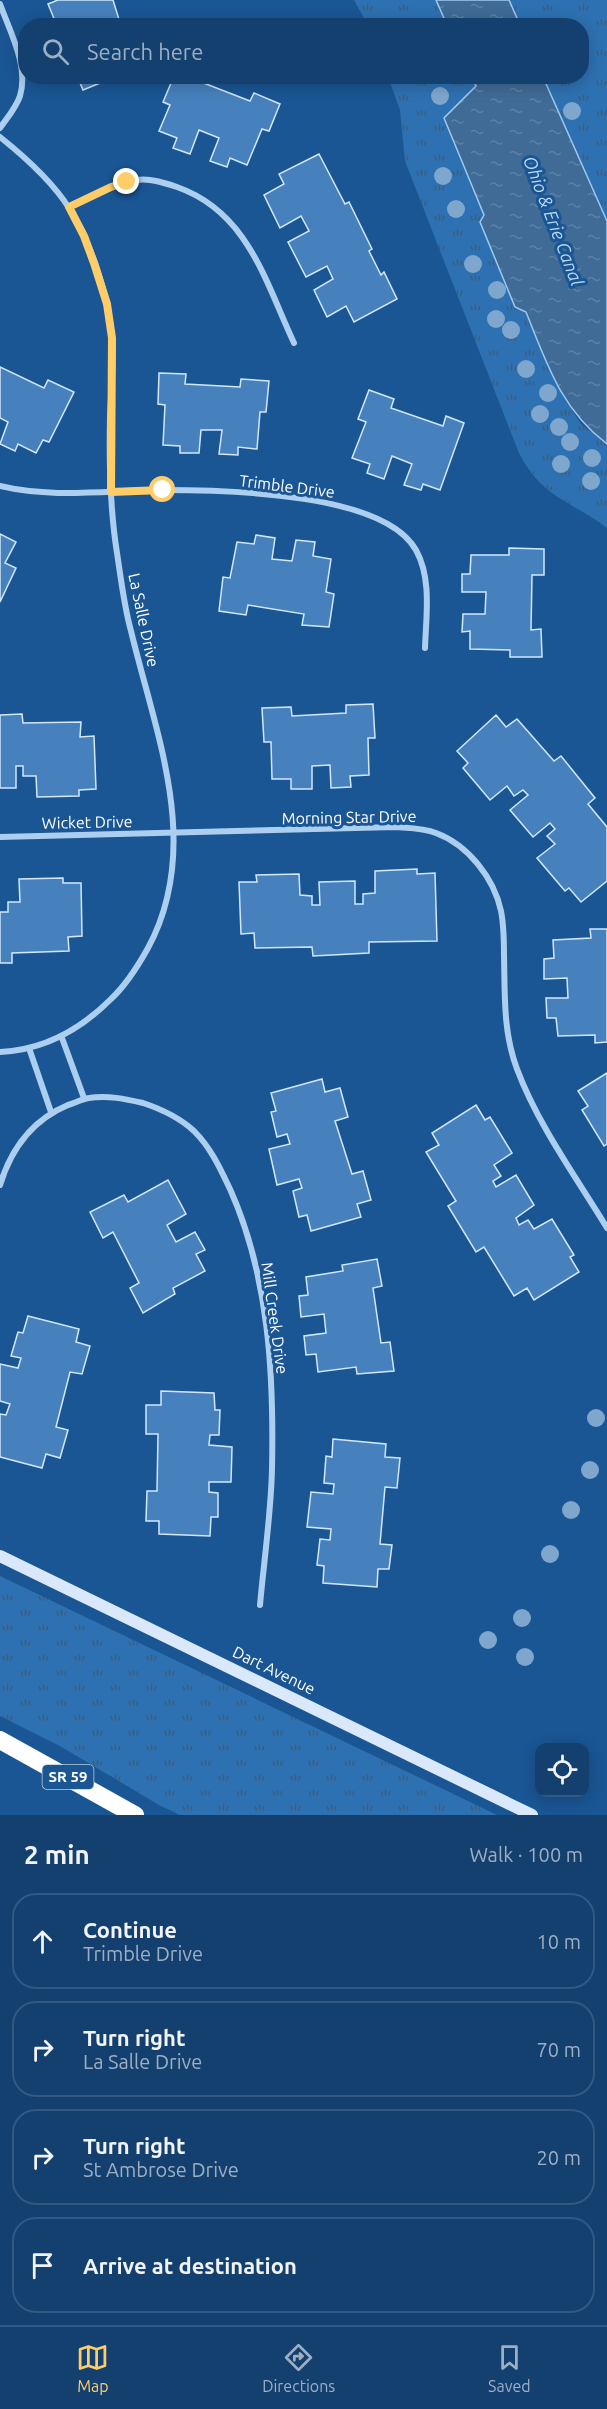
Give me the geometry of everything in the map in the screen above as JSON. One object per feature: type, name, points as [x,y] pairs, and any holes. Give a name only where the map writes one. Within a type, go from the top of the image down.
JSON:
[{"type":"highway","name":"SR 59","points":[[0,1740],[135,1815]]},
{"type":"main road","name":"Dart Avenue","points":[[0,1556],[532,1815]]},
{"type":"street","points":[[0,4],[18,53]]},
{"type":"street","points":[[0,128],[15,106],[22,84]]},
{"type":"street","name":"La Salle Drive","points":[[0,136],[24,157],[69,207],[84,236],[107,304],[112,338],[111,492],[116,549],[130,628],[168,776],[175,856],[170,887],[156,932],[146,952],[120,991],[82,1025],[62,1038],[29,1048],[0,1052]]},
{"type":"street","points":[[69,207],[111,187],[140,179],[167,184],[199,196],[222,213],[240,232],[254,256],[294,343]]},
{"type":"street","name":"Trimble Drive","points":[[0,486],[35,492],[173,490],[278,496],[350,508],[406,536],[422,563],[427,599],[425,648]]},
{"type":"street","name":"Morning Star Drive","points":[[174,834],[407,828],[437,833],[454,842],[473,858],[486,875],[501,910],[504,1014],[517,1068],[538,1112],[607,1228]]},
{"type":"street","name":"Wicket Drive","points":[[0,837],[174,834]]},
{"type":"street","points":[[0,1185],[15,1149],[31,1128],[51,1112],[84,1098],[62,1038]]},
{"type":"street","points":[[29,1048],[51,1112]]},
{"type":"street","name":"Mill Creek Drive","points":[[84,1098],[113,1098],[142,1103],[158,1108],[193,1130],[219,1166],[247,1232],[263,1299],[272,1416],[272,1472],[260,1605]]},
{"type":"green space","points":[[354,0],[436,0],[444,18],[364,18]]},
{"type":"green space","points":[[509,0],[607,0],[607,220],[546,84],[589,84],[589,18],[517,18]]},
{"type":"green space","points":[[391,84],[475,84],[484,215],[480,223],[526,312],[554,379],[566,401],[581,424],[607,444],[607,528],[547,489],[537,480],[519,453],[405,161],[400,110]]},
{"type":"green space","points":[[0,1576],[497,1815],[180,1815],[159,1805],[60,1746],[0,1716]]},
{"type":"water","points":[[436,0],[509,0],[517,18],[444,18]]},
{"type":"water","name":"Ohio & Erie Canal","points":[[475,84],[546,84],[607,221],[607,444],[578,416],[557,384],[526,312],[515,307],[480,222],[484,215],[444,118],[476,86]]},
{"type":"building","points":[[58,0],[113,0],[119,18],[54,18],[48,4]]},
{"type":"building","points":[[80,84],[98,84],[83,90]]},
{"type":"building","points":[[171,84],[206,84],[250,101],[254,93],[280,104],[269,131],[262,129],[247,165],[230,158],[227,167],[210,161],[219,138],[199,130],[190,154],[173,148],[177,138],[159,131],[170,105],[163,102]]},
{"type":"building","points":[[319,154],[345,204],[349,202],[372,249],[369,251],[381,275],[384,272],[397,299],[354,322],[346,306],[327,317],[314,290],[333,279],[327,266],[306,277],[288,242],[309,231],[301,216],[280,228],[264,195],[284,184],[279,174]]},
{"type":"building","points":[[0,367],[44,388],[48,380],[74,392],[49,442],[43,440],[36,453],[18,444],[15,451],[0,444],[8,422],[0,418]]},
{"type":"building","points":[[159,373],[186,374],[185,384],[240,387],[241,379],[269,381],[266,412],[260,412],[257,449],[238,447],[238,455],[219,454],[222,430],[201,430],[199,453],[180,453],[180,446],[163,445],[165,405],[158,404]]},
{"type":"building","points":[[369,390],[394,399],[391,408],[443,426],[446,416],[464,423],[440,490],[423,484],[421,490],[404,485],[412,464],[392,456],[384,479],[367,473],[370,464],[352,458],[366,422],[358,419]]},
{"type":"building","points":[[0,534],[16,542],[5,563],[16,568],[0,602]]},
{"type":"building","points":[[256,535],[275,538],[272,559],[292,561],[296,540],[315,542],[313,556],[331,559],[326,592],[334,594],[329,627],[302,625],[304,614],[248,605],[246,615],[219,611],[223,577],[230,578],[237,542],[254,544]]},
{"type":"building","points":[[509,548],[544,549],[544,575],[532,575],[531,630],[541,629],[542,657],[510,657],[510,650],[470,649],[470,631],[462,632],[463,614],[485,614],[486,592],[462,592],[462,574],[470,574],[471,555],[509,555]]},
{"type":"building","points":[[373,704],[375,738],[368,738],[369,775],[350,776],[351,787],[331,788],[330,765],[312,766],[312,789],[291,789],[291,779],[272,779],[271,742],[264,742],[262,708],[291,707],[292,716],[346,713],[346,705]]},
{"type":"building","points":[[22,714],[23,723],[81,722],[80,737],[94,736],[96,789],[79,790],[79,796],[37,797],[36,776],[23,776],[23,766],[16,766],[16,788],[0,788],[0,715]]},
{"type":"building","points":[[496,715],[506,727],[517,719],[554,761],[561,756],[595,798],[588,804],[607,827],[607,881],[581,902],[569,888],[565,891],[537,858],[555,844],[547,836],[555,829],[550,823],[533,837],[510,810],[528,795],[523,790],[514,796],[507,786],[490,800],[463,768],[468,763],[457,751]]},
{"type":"building","points":[[417,869],[417,874],[435,873],[437,941],[369,942],[369,953],[313,956],[312,947],[255,948],[254,933],[241,934],[239,882],[257,882],[256,875],[299,874],[300,895],[312,896],[312,905],[320,905],[319,882],[355,881],[355,904],[363,904],[363,894],[375,893],[375,871]]},
{"type":"building","points":[[63,878],[63,883],[81,883],[82,936],[68,937],[69,951],[12,953],[12,963],[0,963],[0,912],[8,912],[8,902],[20,902],[19,879]]},
{"type":"building","points":[[590,929],[607,929],[607,1042],[595,1043],[595,1035],[558,1036],[556,1018],[547,1018],[546,998],[568,998],[567,978],[544,979],[544,959],[554,958],[553,940],[591,938]]},
{"type":"building","points":[[607,1073],[607,1144],[604,1146],[582,1110],[588,1106],[578,1091]]},
{"type":"building","points":[[322,1079],[325,1092],[340,1088],[348,1117],[335,1121],[352,1174],[363,1171],[371,1200],[357,1204],[361,1217],[311,1231],[307,1215],[299,1217],[293,1191],[302,1188],[299,1179],[277,1185],[269,1149],[290,1144],[287,1134],[277,1137],[271,1112],[276,1111],[271,1093]]},
{"type":"building","points":[[476,1105],[485,1120],[490,1117],[512,1153],[494,1165],[501,1176],[493,1181],[496,1187],[516,1175],[534,1205],[516,1218],[519,1225],[528,1220],[534,1229],[552,1219],[574,1255],[570,1257],[579,1272],[534,1300],[527,1288],[514,1296],[484,1247],[476,1252],[448,1206],[456,1201],[426,1152],[439,1145],[432,1133]]},
{"type":"building","points":[[168,1180],[186,1214],[167,1225],[176,1242],[195,1232],[205,1250],[196,1254],[205,1271],[173,1288],[175,1294],[143,1313],[130,1288],[139,1283],[113,1232],[103,1238],[90,1212],[124,1195],[128,1202]]},
{"type":"building","points":[[377,1259],[382,1286],[373,1288],[381,1343],[390,1342],[394,1371],[357,1374],[356,1367],[318,1372],[316,1354],[306,1355],[304,1336],[326,1333],[324,1314],[301,1317],[299,1296],[308,1295],[306,1277],[343,1271],[342,1265]]},
{"type":"building","points":[[28,1316],[79,1329],[76,1342],[90,1346],[82,1374],[70,1372],[56,1427],[68,1430],[60,1458],[46,1454],[42,1468],[0,1457],[0,1414],[6,1415],[10,1404],[0,1401],[0,1364],[18,1368],[21,1358],[11,1356],[18,1332],[23,1333]]},
{"type":"building","points":[[161,1391],[214,1393],[215,1410],[220,1410],[219,1435],[210,1435],[209,1445],[232,1447],[231,1482],[209,1482],[209,1492],[218,1493],[218,1517],[211,1517],[210,1536],[159,1534],[159,1521],[146,1521],[147,1491],[157,1491],[158,1434],[146,1434],[146,1405],[161,1405]]},
{"type":"building","points":[[333,1439],[386,1444],[385,1457],[400,1458],[397,1488],[385,1487],[380,1544],[392,1545],[389,1569],[378,1569],[377,1587],[323,1583],[324,1566],[317,1565],[320,1539],[330,1540],[331,1529],[307,1527],[311,1492],[333,1494],[334,1484],[324,1483],[326,1456],[332,1457]]},
{"type":"route","points":[[127,182],[69,207],[84,236],[107,304],[112,338],[113,370],[110,420],[111,492],[163,490]]}]
